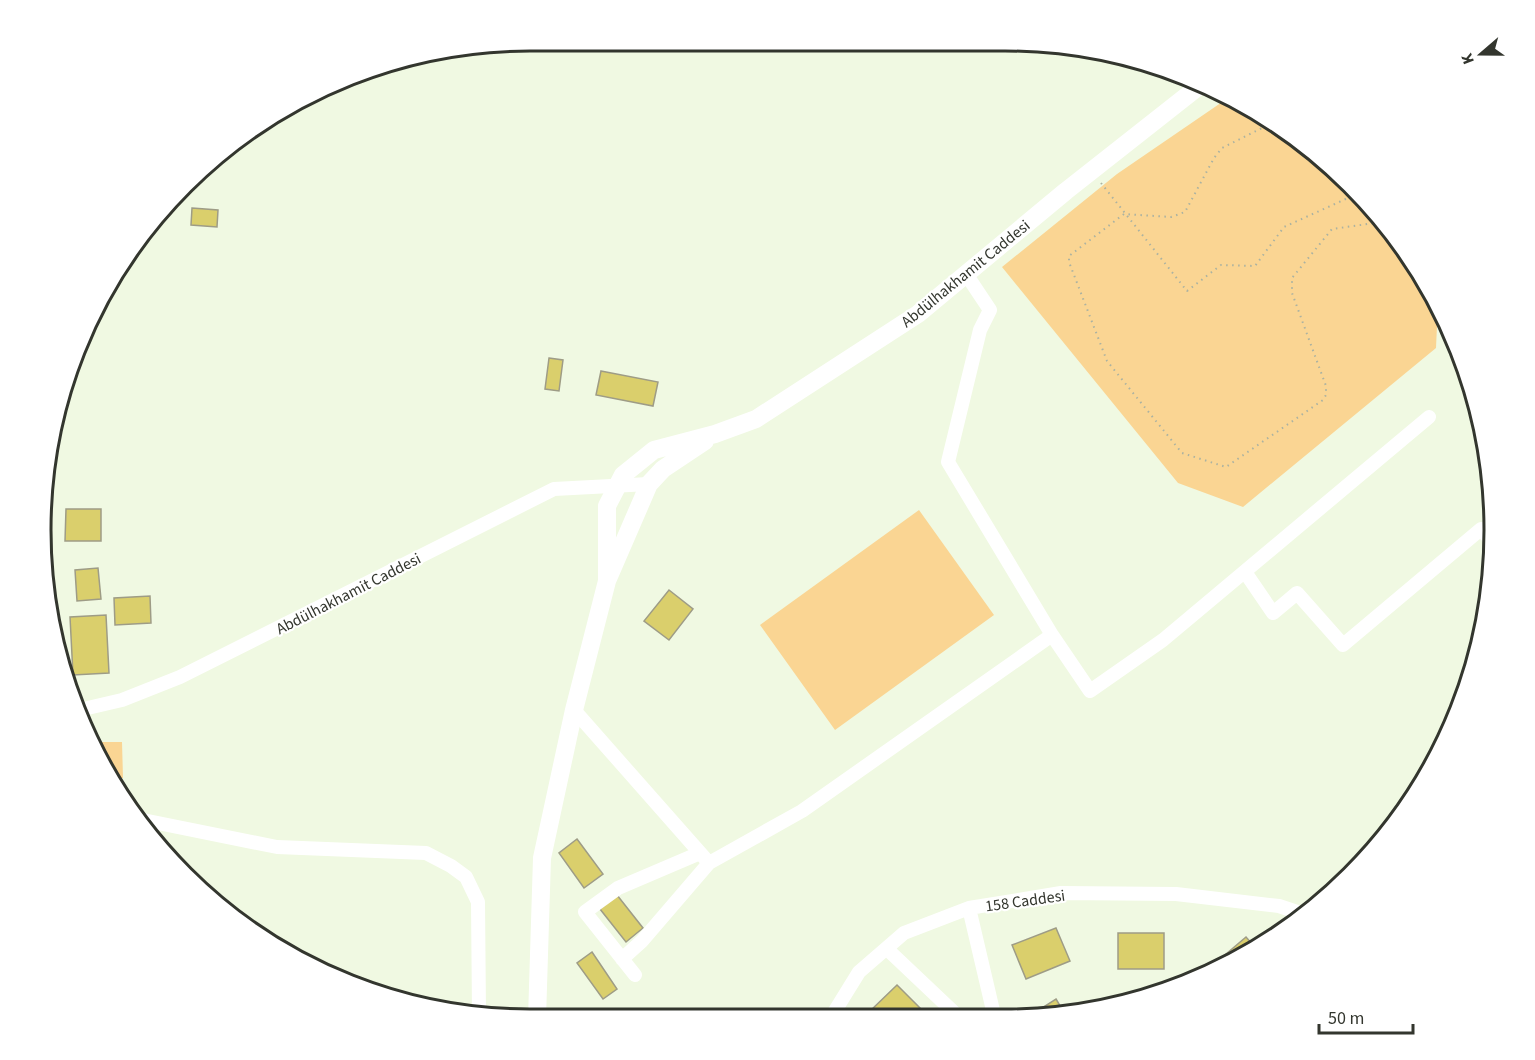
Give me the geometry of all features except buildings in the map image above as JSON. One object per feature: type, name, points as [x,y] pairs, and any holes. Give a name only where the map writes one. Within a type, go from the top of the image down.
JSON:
[{"type":"main road","name":"Abdülhakhamit Caddesi","points":[[607,581],[607,506],[623,475],[654,450],[716,434],[756,419],[918,314],[1194,90]]},
{"type":"main road","name":"Abdülhakhamit Caddesi","points":[[537,1009],[542,858],[574,711],[607,581],[649,484],[663,469],[716,434]]},
{"type":"street","points":[[966,273],[990,310],[980,330],[948,462],[1052,635],[1090,691],[1163,640],[1429,417]]},
{"type":"street","points":[[654,450],[663,469]]},
{"type":"street","name":"Abdülhakhamit Caddesi","points":[[85,709],[122,700],[180,677],[554,489],[649,484]]},
{"type":"street","points":[[1245,572],[1273,612],[1297,593],[1343,645],[1481,529],[1484,532]]},
{"type":"street","points":[[635,975],[585,912],[618,888],[704,858],[802,811],[1052,635]]},
{"type":"street","points":[[574,711],[704,858]]},
{"type":"street","points":[[150,821],[276,847],[426,853],[452,867],[466,877],[478,902],[479,1006]]},
{"type":"street","points":[[622,959],[642,941],[704,858]]},
{"type":"street","name":"158 Caddesi","points":[[837,1009],[859,972],[904,933],[969,908],[1061,893],[1176,894],[1279,906],[1295,911]]},
{"type":"street","points":[[969,908],[992,1009]]},
{"type":"street","points":[[887,949],[945,1009]]},
{"type":"path","points":[[1263,127],[1222,148],[1214,158],[1185,212],[1171,217],[1124,214],[1069,256],[1069,262],[1107,361],[1182,453],[1226,468],[1326,395],[1326,386],[1293,292],[1292,278],[1332,229],[1373,223]]},
{"type":"path","points":[[1099,180],[1187,291],[1221,265],[1255,266],[1284,227],[1350,197]]},
{"type":"shaded area","points":[[1221,102],[1297,150],[1344,191],[1365,214],[1403,264],[1435,318],[1438,325],[1436,348],[1243,507],[1178,483],[1002,267],[1117,174]]},
{"type":"shaded area","points":[[919,510],[994,615],[835,730],[760,625]]},
{"type":"shaded area","points":[[100,742],[122,742],[123,778],[120,778],[115,770]]}]
